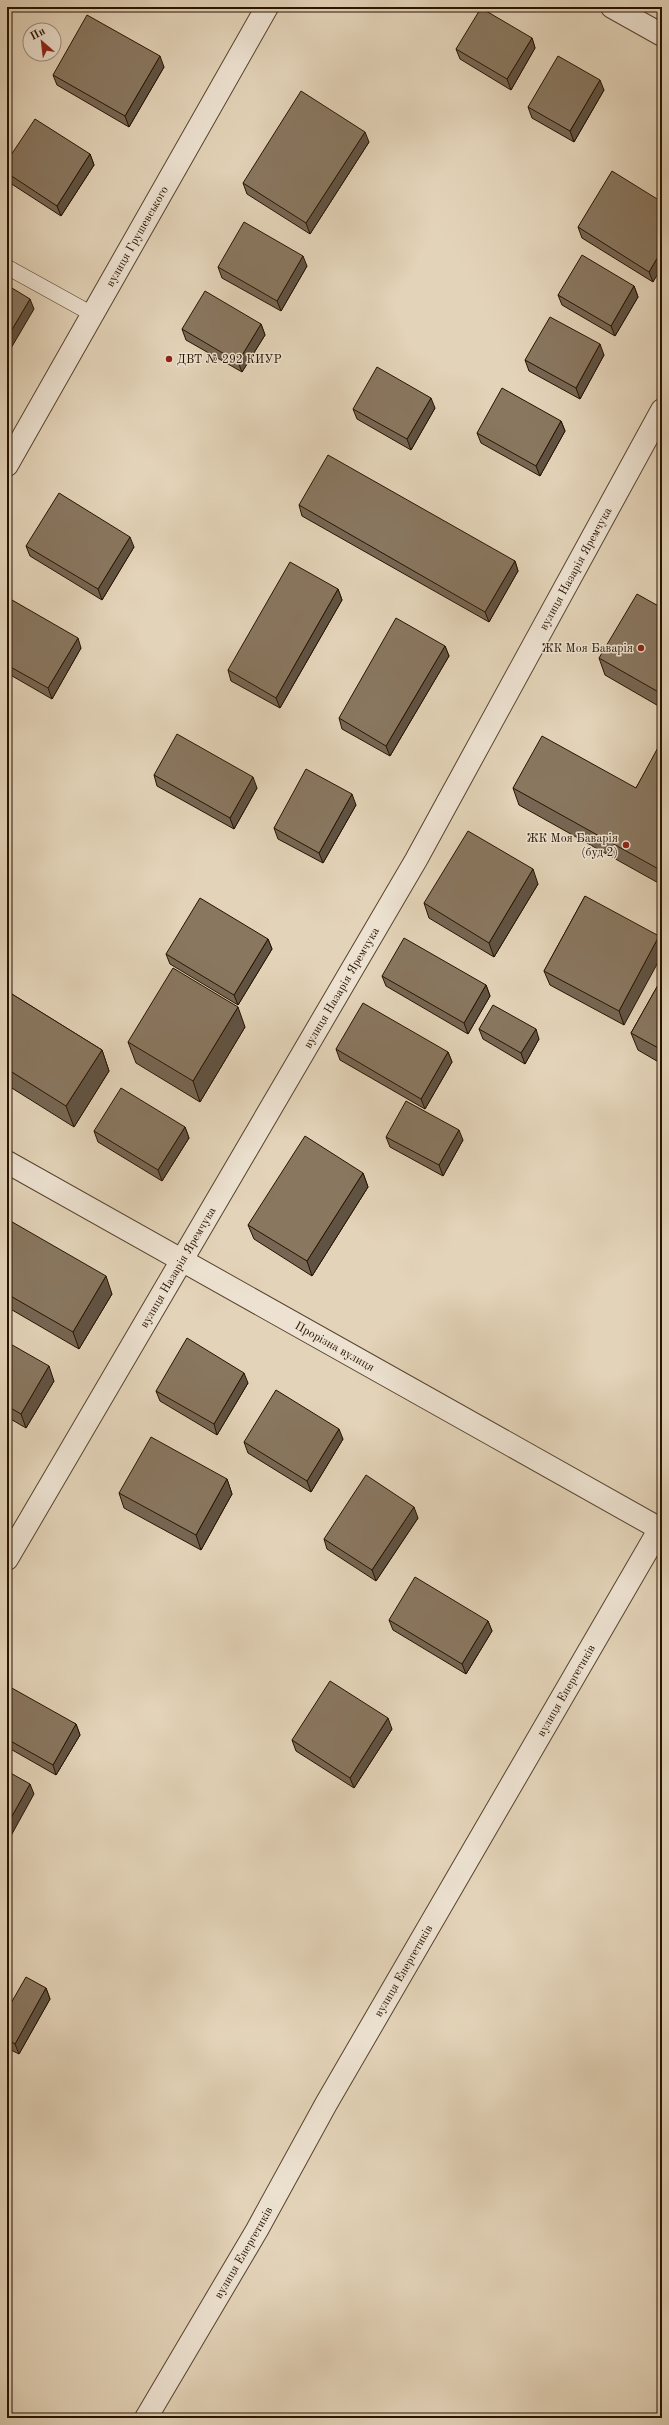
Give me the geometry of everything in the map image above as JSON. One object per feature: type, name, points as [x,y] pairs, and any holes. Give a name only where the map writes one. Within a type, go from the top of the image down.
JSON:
[{"type":"street","name":"вулиця Грушевського","points":[[7,465],[267,7]]},
{"type":"street","points":[[612,7],[662,35]]},
{"type":"street","name":"вулиця Назарія Яремчука","points":[[7,1559],[416,860],[662,410]]},
{"type":"street","name":"Прорізна вулиця","points":[[7,1162],[181,1261],[661,1528]]},
{"type":"street","name":"вулиця Енергетиків","points":[[146,2418],[257,2230],[326,2104],[661,1528]]},
{"type":"lane","points":[[7,267],[92,314]]},
{"type":"building","points":[[481,8],[532,38],[507,79],[456,49]]},
{"type":"building","points":[[87,15],[160,56],[125,116],[53,75],[60,62],[62,62],[62,59]]},
{"type":"building","points":[[558,56],[600,80],[570,131],[528,107]]},
{"type":"building","points":[[301,91],[365,132],[306,223],[243,183]]},
{"type":"building","points":[[35,119],[90,154],[57,206],[7,173],[7,161]]},
{"type":"building","points":[[612,171],[662,202],[662,250],[649,272],[578,227]]},
{"type":"building","points":[[244,222],[303,256],[277,301],[218,267]]},
{"type":"building","points":[[582,255],[634,286],[611,326],[558,295]]},
{"type":"building","points":[[7,285],[30,299],[7,338]]},
{"type":"building","points":[[205,291],[261,324],[238,362],[182,329]]},
{"type":"building","points":[[550,317],[600,344],[576,388],[525,360]]},
{"type":"building","points":[[377,367],[431,398],[407,439],[353,409]]},
{"type":"building","points":[[502,388],[561,421],[536,466],[477,433]]},
{"type":"building","points":[[328,455],[515,561],[485,612],[299,505]]},
{"type":"building","points":[[59,493],[130,537],[98,589],[26,546]]},
{"type":"building","points":[[290,562],[338,589],[276,698],[228,670]]},
{"type":"building","name":"ЖК Моя Баварія","points":[[637,594],[662,608],[662,694],[599,658]]},
{"type":"building","points":[[12,600],[78,638],[48,688],[7,665],[7,609]]},
{"type":"building","points":[[396,618],[445,646],[386,746],[339,718]]},
{"type":"building","points":[[177,734],[253,777],[230,818],[154,775]]},
{"type":"building","name":"ЖК Моя Баварія (буд 2)","points":[[542,736],[636,788],[662,742],[662,871],[513,788]]},
{"type":"building","points":[[306,769],[352,794],[319,853],[274,828]]},
{"type":"building","points":[[468,831],[533,869],[489,943],[424,903]]},
{"type":"building","points":[[585,896],[659,936],[619,1011],[544,971]]},
{"type":"building","points":[[200,898],[268,939],[234,995],[166,954]]},
{"type":"building","points":[[404,938],[486,985],[464,1023],[382,976]]},
{"type":"building","points":[[173,968],[238,1007],[193,1081],[128,1042]]},
{"type":"building","points":[[662,978],[662,1050],[631,1033]]},
{"type":"building","points":[[7,991],[102,1050],[66,1106],[7,1069]]},
{"type":"building","points":[[363,1003],[448,1052],[421,1099],[336,1049]]},
{"type":"building","points":[[493,1005],[536,1029],[521,1053],[479,1029]]},
{"type":"building","points":[[121,1088],[185,1127],[158,1170],[94,1131]]},
{"type":"building","points":[[406,1101],[459,1130],[439,1165],[386,1137]]},
{"type":"building","points":[[305,1136],[363,1173],[307,1261],[248,1225]]},
{"type":"building","points":[[7,1219],[106,1276],[73,1332],[7,1294]]},
{"type":"building","points":[[187,1338],[244,1373],[214,1424],[156,1391]]},
{"type":"building","points":[[7,1342],[49,1366],[21,1414],[7,1406]]},
{"type":"building","points":[[276,1390],[339,1429],[307,1481],[244,1442]]},
{"type":"building","points":[[151,1437],[227,1479],[196,1535],[119,1493]]},
{"type":"building","points":[[366,1475],[414,1507],[372,1570],[324,1539]]},
{"type":"building","points":[[415,1577],[488,1621],[462,1664],[389,1620]]},
{"type":"building","points":[[330,1681],[388,1718],[350,1778],[292,1740]]},
{"type":"building","points":[[10,1687],[76,1724],[53,1765],[7,1739],[7,1693]]},
{"type":"building","points":[[7,1771],[30,1784],[7,1825]]},
{"type":"building","points":[[26,1977],[46,1988],[15,2044],[7,2039],[7,2010]]},
{"type":"place","name":"ДВТ № 292 КИУР","points":[[169,359]]},
{"type":"place","name":"ЖК Моя Баварія","points":[[641,648]]},
{"type":"place","name":"ЖК Моя Баварія (буд 2)","points":[[626,845]]}]
